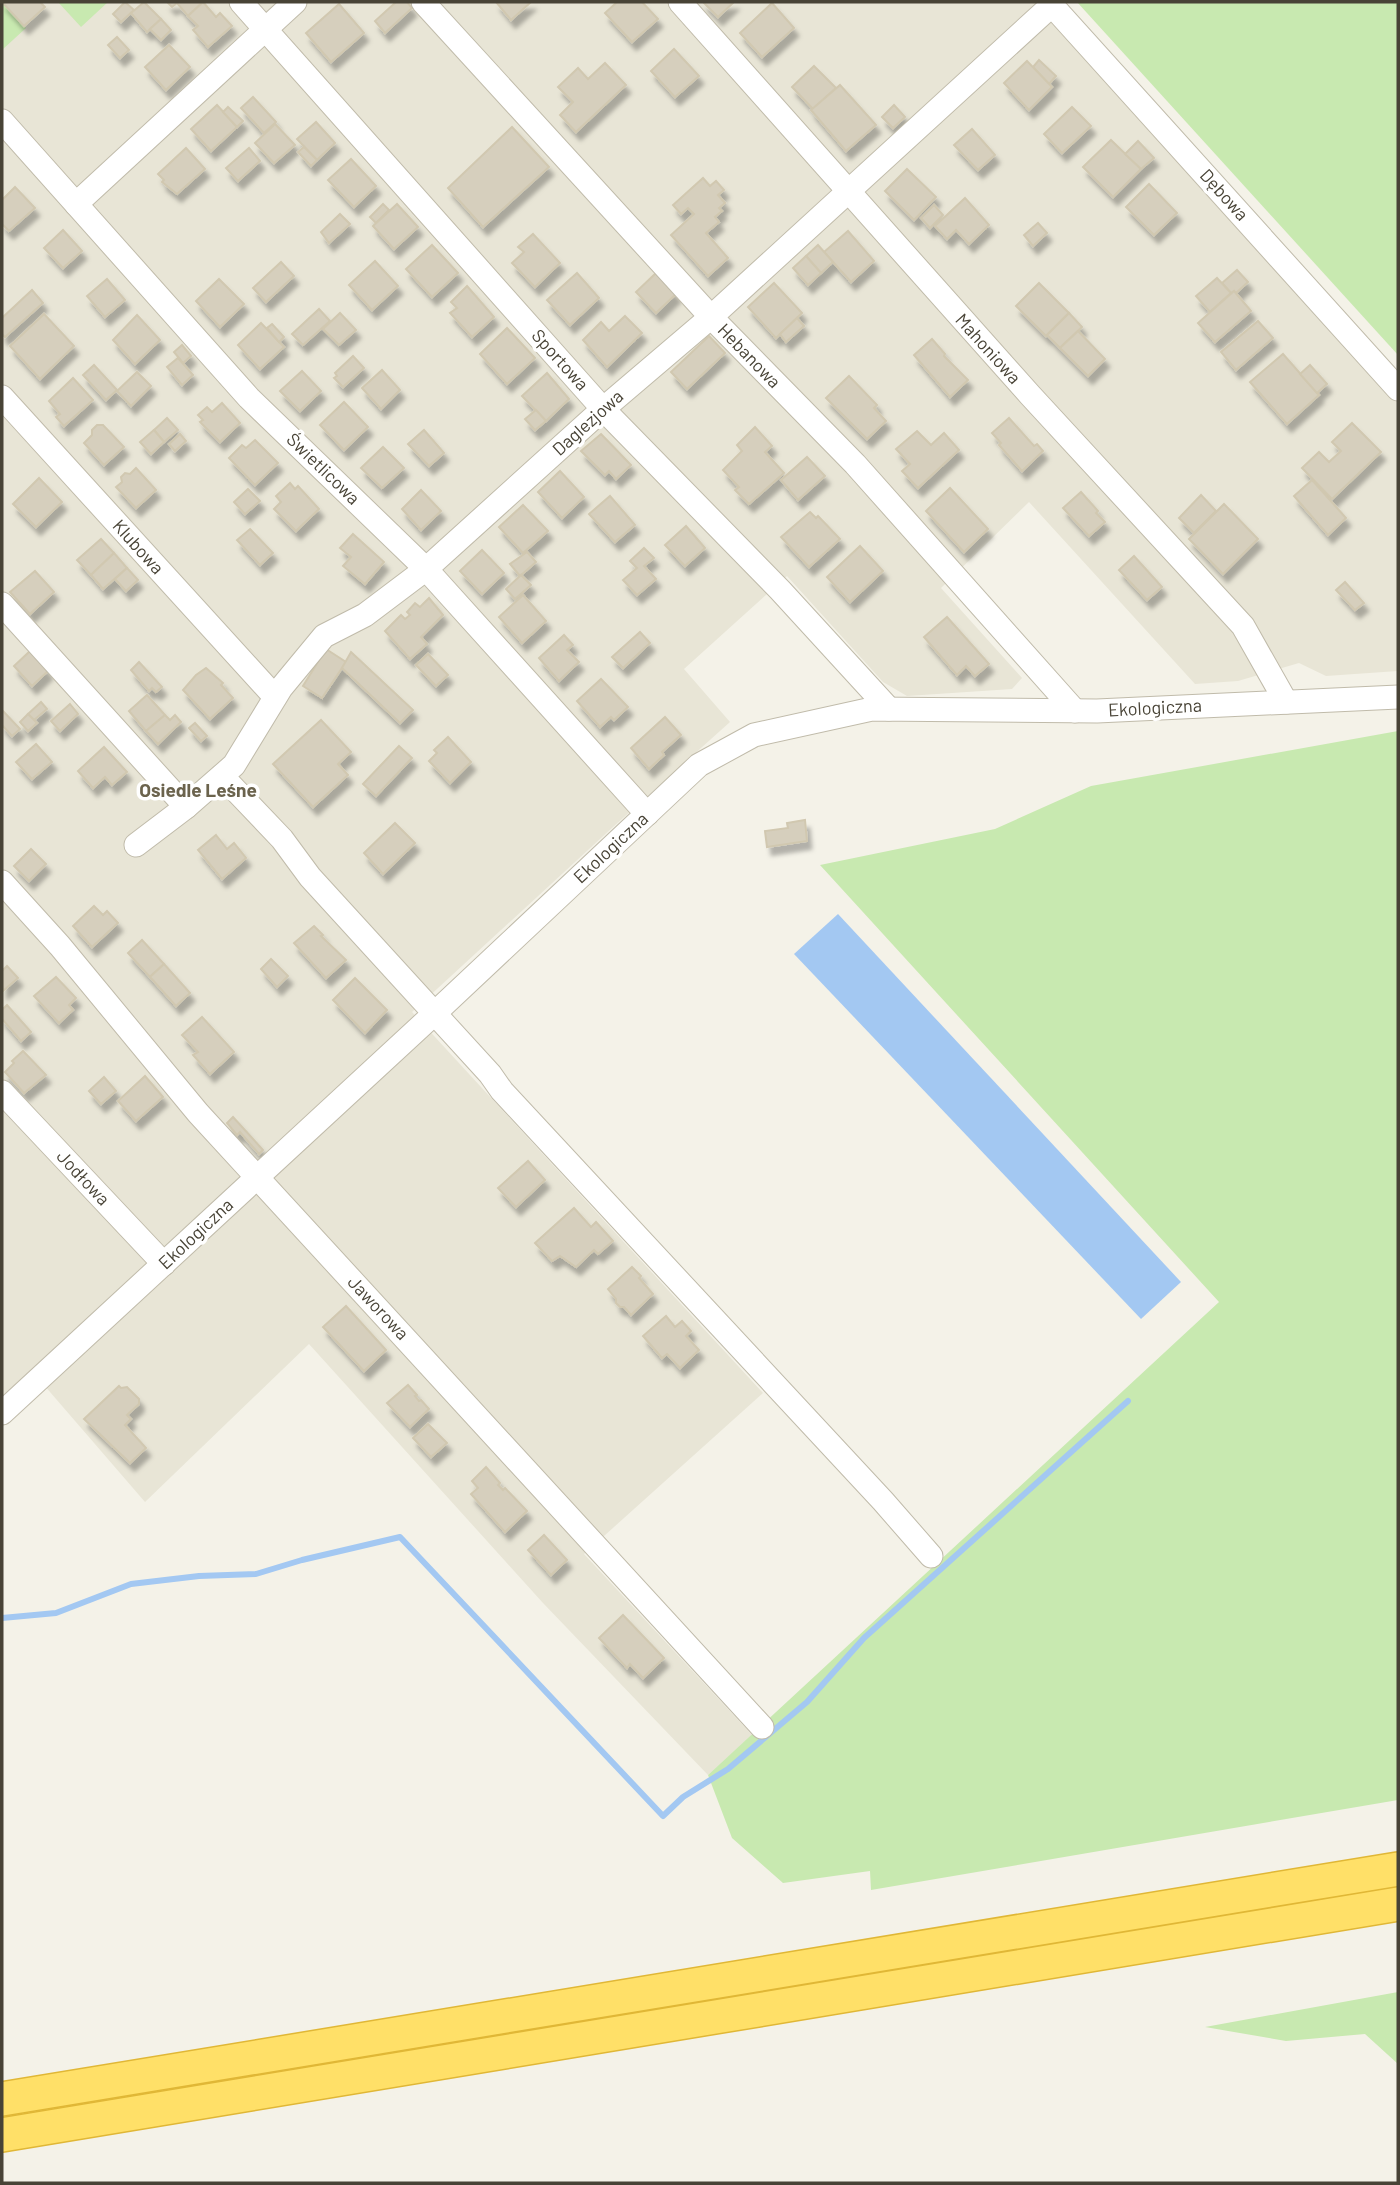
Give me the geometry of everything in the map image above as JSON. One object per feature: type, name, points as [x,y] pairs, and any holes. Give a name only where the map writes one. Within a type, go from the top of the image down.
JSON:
[{"type":"highway","points":[[2,2099],[1398,1869]]},
{"type":"highway","points":[[2,2135],[1398,1904]]},
{"type":"street","name":"Sportowa","points":[[241,2],[603,409],[780,590],[889,709]]},
{"type":"street","points":[[76,204],[295,2]]},
{"type":"street","name":"Hebanowa","points":[[423,2],[711,317],[855,464],[1075,711]]},
{"type":"street","name":"Mahoniowa","points":[[680,2],[1030,395],[1243,626],[1286,702]]},
{"type":"street","name":"Daglezjowa","points":[[136,845],[186,807],[234,765],[275,697],[324,636],[365,615],[426,569],[603,409],[711,317],[1051,3]]},
{"type":"street","name":"Dębowa","points":[[1051,3],[1398,389]]},
{"type":"street","name":"Świetlicowa","points":[[2,121],[249,398],[426,569],[647,814]]},
{"type":"street","name":"Klubowa","points":[[2,397],[275,697]]},
{"type":"street","points":[[2,604],[186,807]]},
{"type":"street","name":"Ekologiczna","points":[[2,1413],[699,765],[754,735],[872,709],[1075,711],[1398,697]]},
{"type":"street","points":[[222,776],[282,839],[310,877],[490,1074],[502,1091],[874,1491],[931,1556]]},
{"type":"street","name":"Jaworowa","points":[[2,882],[60,946],[198,1113],[762,1727]]},
{"type":"street","name":"Jodłowa","points":[[5,1103],[163,1264]]},
{"type":"shaded area","points":[[2,2],[1058,2],[1398,373],[1398,671],[1326,676],[1299,663],[1238,681],[1195,684],[1029,502],[941,588],[1022,678],[1012,689],[907,696],[883,682],[787,576],[684,669],[730,722],[412,1012],[763,1393],[584,1554],[752,1735],[708,1775],[543,1603],[309,1344],[145,1502],[31,1370],[2,1396]]},
{"type":"green space","points":[[58,2],[108,2],[81,27]]},
{"type":"green space","points":[[1077,2],[1398,2],[1398,355]]},
{"type":"green space","points":[[2,3],[26,28],[2,50]]},
{"type":"green space","points":[[1398,731],[1398,1800],[871,1890],[870,1871],[783,1883],[732,1838],[708,1775],[1219,1302],[820,865],[995,829],[1091,786]]},
{"type":"green space","points":[[1398,1992],[1398,2064],[1365,2034],[1286,2041],[1205,2027]]},
{"type":"water","points":[[838,914],[1181,1282],[1141,1319],[794,954]]},
{"type":"building","points":[[2,2],[40,2],[45,7],[24,26]]},
{"type":"building","points":[[125,2],[134,10],[121,22],[113,14]]},
{"type":"building","points":[[144,2],[161,19],[147,32],[131,13]]},
{"type":"building","points":[[167,2],[203,2],[188,16],[177,3],[172,7]]},
{"type":"building","points":[[203,2],[216,17],[220,13],[232,26],[208,47],[193,30],[198,26],[188,16]]},
{"type":"building","points":[[396,2],[407,2],[412,8],[385,33],[375,21]]},
{"type":"building","points":[[496,2],[531,2],[511,20]]},
{"type":"building","points":[[617,2],[642,2],[658,19],[632,42],[605,13]]},
{"type":"building","points":[[703,2],[734,2],[718,17]]},
{"type":"building","points":[[772,3],[794,28],[762,57],[740,33]]},
{"type":"building","points":[[339,4],[364,33],[331,62],[306,33]]},
{"type":"building","points":[[161,19],[171,30],[161,40],[150,29]]},
{"type":"building","points":[[117,37],[129,50],[120,58],[108,45]]},
{"type":"building","points":[[169,45],[190,67],[166,90],[145,67]]},
{"type":"building","points":[[674,49],[699,76],[675,97],[651,71]]},
{"type":"building","points":[[1039,60],[1056,76],[1049,84],[1033,67]]},
{"type":"building","points":[[1027,61],[1052,87],[1029,110],[1004,83]]},
{"type":"building","points":[[605,63],[626,85],[576,132],[560,115],[573,102],[558,87],[578,68],[588,79]]},
{"type":"building","points":[[814,66],[836,88],[813,109],[792,87]]},
{"type":"building","points":[[840,85],[876,125],[846,151],[811,110]]},
{"type":"building","points":[[253,97],[276,122],[264,133],[241,108]]},
{"type":"building","points":[[217,105],[237,127],[211,151],[191,129]]},
{"type":"building","points":[[894,105],[905,117],[893,128],[882,117]]},
{"type":"building","points":[[228,107],[243,121],[237,127],[223,112]]},
{"type":"building","points":[[1072,107],[1091,126],[1062,153],[1044,134]]},
{"type":"building","points":[[316,122],[335,143],[317,160],[297,139]]},
{"type":"building","points":[[275,124],[295,145],[274,163],[255,143]]},
{"type":"building","points":[[512,127],[549,167],[483,227],[448,188]]},
{"type":"building","points":[[972,129],[995,155],[978,170],[954,145]]},
{"type":"building","points":[[1111,140],[1141,169],[1113,197],[1083,167]]},
{"type":"building","points":[[1138,141],[1154,158],[1141,169],[1125,154]]},
{"type":"building","points":[[304,147],[317,160],[311,166],[298,152]]},
{"type":"building","points":[[186,148],[205,169],[177,194],[162,182],[164,180],[158,174]]},
{"type":"building","points":[[249,148],[260,161],[238,181],[226,168]]},
{"type":"building","points":[[351,159],[376,186],[354,207],[328,180]]},
{"type":"building","points":[[907,169],[936,197],[914,220],[885,191]]},
{"type":"building","points":[[703,178],[710,186],[716,181],[724,190],[718,195],[725,203],[719,208],[722,211],[715,217],[719,222],[706,233],[728,258],[708,276],[671,235],[694,214],[688,208],[681,214],[673,205]]},
{"type":"building","points":[[1149,184],[1177,213],[1154,235],[1126,207]]},
{"type":"building","points":[[15,187],[35,208],[9,231],[2,224],[2,200]]},
{"type":"building","points":[[965,198],[989,225],[969,244],[956,230],[947,239],[935,226]]},
{"type":"building","points":[[383,204],[389,210],[376,223],[370,217]]},
{"type":"building","points":[[397,204],[418,227],[394,249],[373,226]]},
{"type":"building","points":[[934,205],[943,215],[930,228],[921,218]]},
{"type":"building","points":[[340,214],[350,224],[329,243],[321,232]]},
{"type":"building","points":[[1038,223],[1047,233],[1033,246],[1024,235]]},
{"type":"building","points":[[63,230],[82,251],[63,268],[44,248]]},
{"type":"building","points":[[848,231],[874,261],[851,282],[824,252]]},
{"type":"building","points":[[533,234],[560,263],[535,287],[512,263],[524,252],[518,247]]},
{"type":"building","points":[[432,245],[458,273],[432,297],[406,269]]},
{"type":"building","points":[[818,245],[833,262],[821,273],[806,256]]},
{"type":"building","points":[[806,256],[821,273],[808,285],[793,268]]},
{"type":"building","points":[[375,261],[398,286],[372,310],[349,285]]},
{"type":"building","points":[[281,262],[294,276],[266,302],[253,288]]},
{"type":"building","points":[[1237,270],[1248,282],[1236,293],[1231,293],[1222,283]]},
{"type":"building","points":[[577,273],[599,298],[570,325],[547,300]]},
{"type":"building","points":[[656,273],[676,294],[656,313],[636,292]]},
{"type":"building","points":[[1217,278],[1231,293],[1210,312],[1196,296]]},
{"type":"building","points":[[107,279],[125,300],[105,317],[87,296]]},
{"type":"building","points":[[219,279],[244,304],[220,327],[196,301]]},
{"type":"building","points":[[774,283],[802,313],[776,338],[748,307]]},
{"type":"building","points":[[1039,283],[1069,313],[1046,336],[1016,306]]},
{"type":"building","points":[[467,286],[494,317],[472,337],[450,313],[457,308],[451,302]]},
{"type":"building","points":[[32,290],[43,303],[5,337],[2,334],[2,318]]},
{"type":"building","points":[[1234,291],[1251,311],[1215,342],[1198,323]]},
{"type":"building","points":[[319,309],[330,321],[303,345],[292,334]]},
{"type":"building","points":[[340,313],[356,330],[339,345],[323,329]]},
{"type":"building","points":[[1069,313],[1082,327],[1060,348],[1047,335]]},
{"type":"building","points":[[44,314],[74,346],[40,379],[10,346]]},
{"type":"building","points":[[137,315],[160,340],[135,364],[113,340]]},
{"type":"building","points":[[625,316],[642,333],[607,367],[583,340],[601,322],[609,331]]},
{"type":"building","points":[[797,318],[804,326],[786,342],[780,334]]},
{"type":"building","points":[[1258,321],[1273,338],[1236,370],[1221,352]]},
{"type":"building","points":[[261,323],[284,347],[260,369],[238,345]]},
{"type":"building","points":[[272,324],[284,337],[279,342],[267,328]]},
{"type":"building","points":[[507,328],[535,358],[507,384],[480,354]]},
{"type":"building","points":[[1078,331],[1105,359],[1088,376],[1060,348]]},
{"type":"building","points":[[709,336],[725,353],[687,389],[671,372]]},
{"type":"building","points":[[932,339],[944,356],[968,380],[950,397],[914,355]]},
{"type":"building","points":[[182,345],[191,356],[183,363],[174,352]]},
{"type":"building","points":[[1283,354],[1319,395],[1287,424],[1250,382]]},
{"type":"building","points":[[353,356],[364,368],[343,387],[334,378],[337,376],[335,373]]},
{"type":"building","points":[[178,358],[193,375],[182,385],[167,367]]},
{"type":"building","points":[[94,365],[117,390],[106,400],[83,375]]},
{"type":"building","points":[[1310,365],[1327,384],[1317,393],[1300,374]]},
{"type":"building","points":[[382,370],[400,390],[381,409],[362,388]]},
{"type":"building","points":[[302,371],[321,391],[300,411],[280,391]]},
{"type":"building","points":[[137,372],[151,386],[131,406],[117,391]]},
{"type":"building","points":[[547,373],[569,399],[546,421],[522,396]]},
{"type":"building","points":[[849,376],[877,405],[874,408],[886,421],[867,439],[826,398]]},
{"type":"building","points":[[73,378],[93,400],[64,426],[56,417],[60,414],[49,401]]},
{"type":"building","points":[[344,402],[368,427],[344,450],[320,425]]},
{"type":"building","points":[[222,403],[240,423],[220,442],[200,422],[203,420],[198,415],[207,407],[212,412]]},
{"type":"building","points":[[536,410],[546,421],[535,430],[525,419]]},
{"type":"building","points":[[167,418],[178,430],[164,442],[154,430]]},
{"type":"building","points":[[1009,418],[1034,446],[1037,444],[1043,451],[1022,471],[992,433]]},
{"type":"building","points":[[1352,423],[1381,452],[1332,499],[1302,468],[1319,452],[1329,462],[1341,451],[1332,442]]},
{"type":"building","points":[[97,425],[103,425],[124,447],[104,465],[84,443]]},
{"type":"building","points":[[755,427],[772,446],[765,452],[784,473],[749,504],[735,490],[739,487],[723,470],[742,451],[737,445]]},
{"type":"building","points":[[154,430],[164,442],[151,454],[140,442]]},
{"type":"building","points":[[424,430],[444,453],[429,466],[408,444]]},
{"type":"building","points":[[917,431],[931,445],[944,433],[959,450],[918,488],[902,471],[910,464],[896,449]]},
{"type":"building","points":[[180,434],[186,441],[175,451],[169,444]]},
{"type":"building","points":[[601,434],[631,465],[616,479],[609,471],[605,475],[581,451]]},
{"type":"building","points":[[255,440],[278,463],[255,485],[229,458],[242,445],[246,448]]},
{"type":"building","points":[[383,447],[404,468],[382,488],[361,468]]},
{"type":"building","points":[[807,457],[825,476],[798,500],[781,480]]},
{"type":"building","points":[[136,468],[156,490],[136,508],[116,487],[122,482],[121,477],[125,473],[130,474]]},
{"type":"building","points":[[560,471],[584,497],[562,518],[538,492]]},
{"type":"building","points":[[39,478],[62,502],[36,527],[13,504]]},
{"type":"building","points":[[1312,480],[1346,518],[1328,535],[1294,496]]},
{"type":"building","points":[[290,483],[295,489],[298,486],[319,509],[296,531],[274,509],[281,502],[276,496]]},
{"type":"building","points":[[950,488],[988,529],[964,552],[926,511]]},
{"type":"building","points":[[248,489],[260,501],[245,514],[234,502]]},
{"type":"building","points":[[421,490],[441,511],[421,530],[402,509]]},
{"type":"building","points":[[1081,492],[1105,522],[1089,536],[1063,508]]},
{"type":"building","points":[[1201,495],[1216,511],[1194,533],[1179,518]]},
{"type":"building","points":[[610,496],[635,525],[615,542],[589,514]]},
{"type":"building","points":[[1224,504],[1258,539],[1223,574],[1189,539]]},
{"type":"building","points":[[523,505],[548,531],[523,553],[499,527]]},
{"type":"building","points":[[810,512],[816,518],[818,516],[840,539],[809,567],[781,537]]},
{"type":"building","points":[[686,526],[705,548],[685,566],[665,545]]},
{"type":"building","points":[[250,529],[273,553],[260,565],[237,540]]},
{"type":"building","points":[[353,534],[384,562],[365,584],[343,566],[351,557],[340,548]]},
{"type":"building","points":[[101,539],[114,553],[91,575],[77,560]]},
{"type":"building","points":[[860,546],[883,571],[850,602],[827,577]]},
{"type":"building","points":[[644,548],[654,558],[644,566],[656,579],[637,595],[623,580],[637,568],[630,561]]},
{"type":"building","points":[[482,550],[504,573],[482,594],[460,571]]},
{"type":"building","points":[[527,552],[536,562],[520,576],[510,564]]},
{"type":"building","points":[[114,553],[127,568],[103,589],[91,575]]},
{"type":"building","points":[[1134,556],[1162,587],[1147,600],[1119,570]]},
{"type":"building","points":[[127,568],[138,580],[126,591],[115,579]]},
{"type":"building","points":[[35,571],[54,592],[30,614],[10,592]]},
{"type":"building","points":[[521,575],[531,585],[515,599],[506,589]]},
{"type":"building","points":[[1345,582],[1364,603],[1355,610],[1336,590]]},
{"type":"building","points":[[523,595],[546,621],[522,643],[499,617]]},
{"type":"building","points":[[429,598],[443,615],[421,637],[427,644],[410,659],[385,631],[401,615],[405,619],[410,615],[407,612],[415,603],[420,607]]},
{"type":"building","points":[[947,617],[989,664],[975,676],[966,666],[957,675],[924,637]]},
{"type":"building","points":[[640,632],[650,643],[623,668],[612,657]]},
{"type":"building","points":[[564,635],[573,645],[567,650],[579,662],[559,681],[539,658]]},
{"type":"building","points":[[326,649],[346,662],[322,698],[303,686]]},
{"type":"building","points":[[30,651],[48,671],[32,686],[14,666]]},
{"type":"building","points":[[351,652],[413,710],[400,723],[342,668]]},
{"type":"building","points":[[428,654],[448,675],[436,686],[416,665]]},
{"type":"building","points":[[139,662],[162,687],[156,692],[152,688],[149,691],[131,670]]},
{"type":"building","points":[[206,668],[223,683],[221,685],[233,698],[210,719],[183,690]]},
{"type":"building","points":[[601,679],[628,707],[614,720],[611,717],[600,727],[577,701]]},
{"type":"building","points":[[147,695],[165,715],[146,731],[129,711]]},
{"type":"building","points":[[41,702],[47,709],[34,720],[28,714]]},
{"type":"building","points":[[70,704],[78,714],[60,731],[51,721]]},
{"type":"building","points":[[2,710],[20,729],[12,736],[2,725]]},
{"type":"building","points":[[28,714],[37,723],[28,731],[20,722]]},
{"type":"building","points":[[165,715],[170,720],[175,715],[181,722],[158,744],[146,731]]},
{"type":"building","points":[[665,717],[681,735],[662,752],[664,755],[649,769],[631,748]]},
{"type":"building","points":[[321,720],[351,752],[338,764],[348,775],[313,807],[273,764]]},
{"type":"building","points":[[195,723],[207,736],[201,741],[189,728]]},
{"type":"building","points":[[448,737],[471,762],[450,783],[429,761],[437,753],[434,750]]},
{"type":"building","points":[[36,744],[52,762],[32,779],[16,762]]},
{"type":"building","points":[[399,746],[412,758],[376,796],[363,784]]},
{"type":"building","points":[[104,747],[127,772],[112,785],[105,777],[93,788],[78,771]]},
{"type":"building","points":[[805,820],[807,841],[767,847],[765,831],[788,828],[787,823]]},
{"type":"building","points":[[395,823],[415,843],[383,874],[364,853]]},
{"type":"building","points":[[216,835],[227,849],[234,843],[246,858],[222,879],[198,850]]},
{"type":"building","points":[[31,849],[46,864],[29,881],[14,866]]},
{"type":"building","points":[[94,906],[103,915],[107,911],[118,923],[92,947],[73,926]]},
{"type":"building","points":[[314,926],[346,960],[326,978],[294,943]]},
{"type":"building","points":[[142,940],[164,964],[150,977],[128,953]]},
{"type":"building","points":[[271,959],[288,976],[277,987],[261,969]]},
{"type":"building","points":[[164,964],[190,993],[176,1006],[150,977]]},
{"type":"building","points":[[7,966],[18,978],[3,991],[2,971]]},
{"type":"building","points":[[56,977],[76,998],[69,1005],[73,1010],[59,1023],[34,996]]},
{"type":"building","points":[[355,978],[387,1010],[365,1033],[333,1000]]},
{"type":"building","points":[[7,1005],[31,1032],[21,1041],[2,1019],[2,1010]]},
{"type":"building","points":[[202,1017],[234,1052],[210,1074],[193,1055],[198,1052],[182,1035]]},
{"type":"building","points":[[23,1051],[46,1075],[24,1093],[5,1072]]},
{"type":"building","points":[[145,1076],[163,1097],[136,1121],[118,1101]]},
{"type":"building","points":[[104,1077],[116,1091],[101,1104],[89,1091]]},
{"type":"building","points":[[233,1117],[263,1150],[259,1154],[240,1132],[237,1135],[227,1123]]},
{"type":"building","points":[[528,1161],[545,1180],[516,1207],[498,1188]]},
{"type":"building","points":[[574,1208],[591,1227],[596,1222],[613,1241],[598,1254],[594,1250],[576,1267],[560,1256],[552,1261],[535,1243]]},
{"type":"building","points":[[632,1267],[653,1294],[631,1315],[616,1303],[608,1289]]},
{"type":"building","points":[[346,1306],[386,1350],[364,1371],[323,1327]]},
{"type":"building","points":[[666,1316],[675,1327],[682,1321],[691,1331],[686,1336],[699,1350],[680,1368],[667,1354],[662,1358],[643,1336]]},
{"type":"building","points":[[408,1385],[419,1401],[429,1409],[410,1427],[387,1403]]},
{"type":"building","points":[[119,1386],[127,1387],[139,1399],[139,1404],[127,1415],[131,1419],[125,1425],[146,1448],[130,1463],[84,1419]]},
{"type":"building","points":[[428,1424],[447,1443],[431,1457],[413,1438]]},
{"type":"building","points":[[486,1467],[500,1483],[498,1485],[503,1490],[505,1488],[527,1511],[505,1532],[471,1494],[478,1488],[472,1481]]},
{"type":"building","points":[[544,1535],[567,1560],[551,1575],[528,1550]]},
{"type":"building","points":[[623,1615],[664,1658],[643,1678],[630,1664],[627,1668],[599,1638]]},
{"type":"waterway","points":[[2,1618],[56,1613],[131,1584],[199,1576],[256,1574],[302,1560],[400,1537],[663,1816],[683,1797],[728,1769],[807,1702],[864,1638],[1128,1401]]},
{"type":"district","name":"Osiedle Leśne","points":[[198,790]]}]
